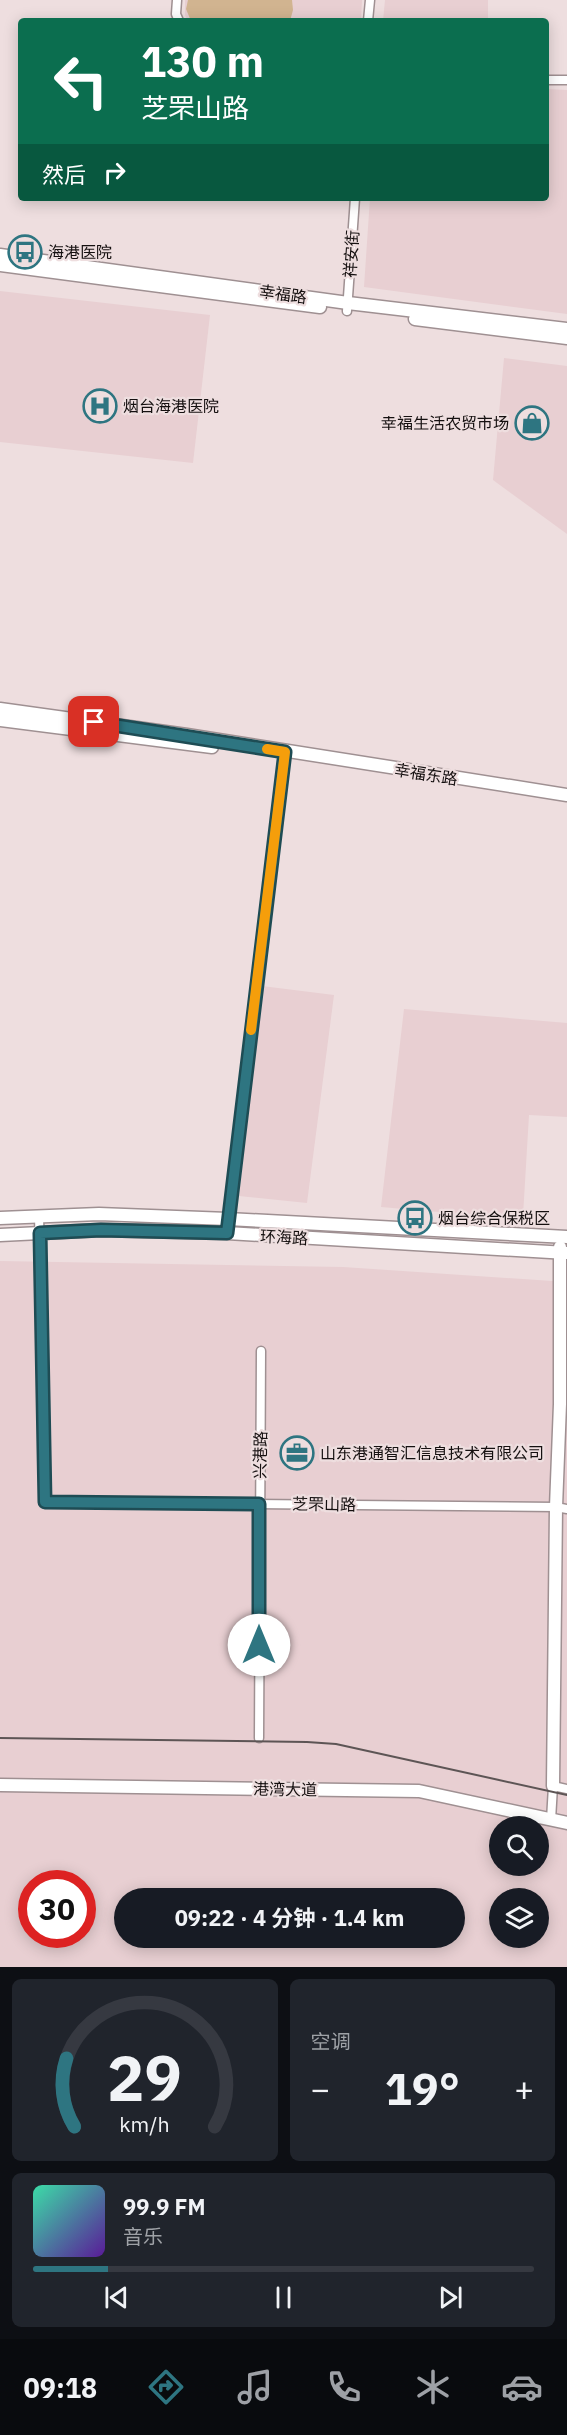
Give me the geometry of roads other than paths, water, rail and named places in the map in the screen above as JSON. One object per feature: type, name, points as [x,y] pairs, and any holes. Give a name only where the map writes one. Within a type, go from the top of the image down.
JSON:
[{"type":"main road","name":"幸福路","points":[[0,255],[567,338]]},
{"type":"main road","name":"幸福路","points":[[0,265],[348,307],[567,329]]},
{"type":"main road","name":"幸福东路","points":[[0,709],[188,735],[567,795]]},
{"type":"main road","name":"幸福东路","points":[[0,720],[186,745],[285,752]]},
{"type":"main road","name":"环海路","points":[[0,1218],[99,1214],[564,1237]]},
{"type":"main road","name":"环海路","points":[[0,1235],[101,1230],[227,1233],[563,1253]]},
{"type":"main road","points":[[553,1786],[562,1508],[564,1237]]},
{"type":"main road","name":"港湾大道","points":[[0,1785],[419,1791],[567,1823]]},
{"type":"street","points":[[177,0],[178,18]]},
{"type":"street","points":[[368,18],[370,0]]},
{"type":"street","points":[[549,80],[567,80]]},
{"type":"street","name":"祥安街","points":[[348,307],[355,201]]},
{"type":"street","points":[[227,1233],[285,752]]},
{"type":"street","points":[[39,1216],[40,1233]]},
{"type":"street","name":"芝罘山路","points":[[40,1233],[45,1502],[562,1508]]},
{"type":"street","name":"兴港路","points":[[258,1738],[261,1351]]},
{"type":"street","points":[[552,1820],[553,1786],[567,1789]]},
{"type":"railway","points":[[0,1738],[336,1744],[567,1795]]},
{"type":"place","name":"海港医院","points":[[25,252]]},
{"type":"place","name":"烟台海港医院","points":[[100,406]]},
{"type":"place","name":"幸福生活农贸市场","points":[[532,423]]},
{"type":"place","name":"烟台综合保税区","points":[[415,1218]]},
{"type":"place","name":"山东港通智汇信息技术有限公司","points":[[297,1453]]}]
